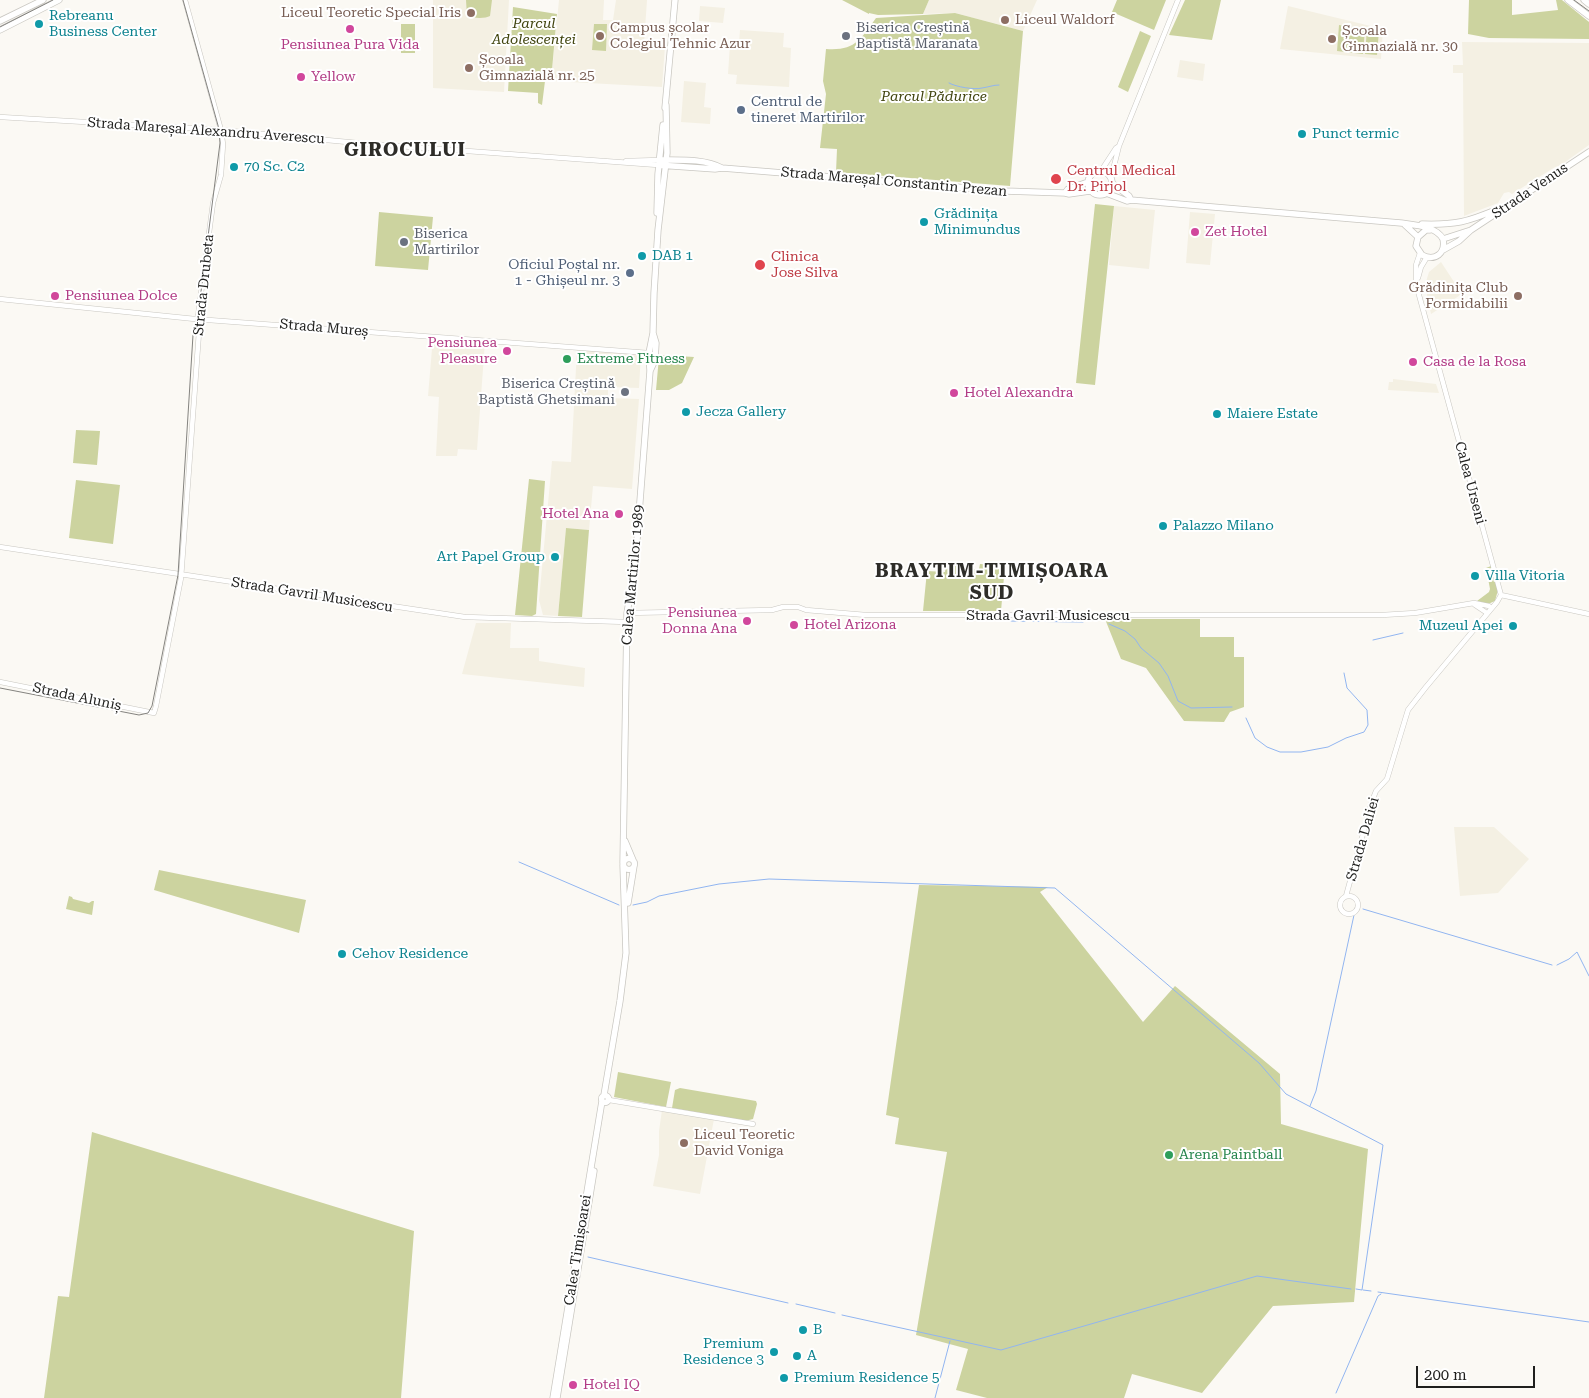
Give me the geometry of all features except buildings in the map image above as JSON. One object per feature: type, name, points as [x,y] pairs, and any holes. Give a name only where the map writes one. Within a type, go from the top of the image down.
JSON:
[{"type":"main road","points":[[0,21],[43,0]]},
{"type":"main road","points":[[0,30],[59,0]]},
{"type":"main road","name":"Calea Martirilor 1989","points":[[627,912],[623,864],[627,613],[635,566],[650,371],[648,354],[653,334],[666,105],[676,0]]},
{"type":"main road","points":[[1568,0],[1589,16]]},
{"type":"main road","points":[[1584,0],[1589,4]]},
{"type":"main road","name":"Strada Venus","points":[[1443,250],[1589,152]]},
{"type":"main road","name":"Strada Mareșal Constantin Prezan","points":[[662,163],[715,169],[722,168],[1005,191],[1069,194],[1090,191]]},
{"type":"main road","points":[[1111,181],[1111,187],[1106,193],[1100,195],[1090,191],[1088,178],[1094,172],[1101,171],[1107,173],[1111,181],[1131,200]]},
{"type":"main road","name":"Strada Mareșal Constantin Prezan","points":[[1065,193],[1068,189],[1088,182]]},
{"type":"main road","points":[[1106,193],[1127,201],[1403,223],[1456,224],[1475,219],[1507,206]]},
{"type":"main road","points":[[1403,223],[1438,232],[1444,239],[1443,250],[1437,256],[1427,257],[1420,253],[1416,246],[1418,237],[1426,230],[1430,230]]},
{"type":"main road","points":[[1403,223],[1418,237]]},
{"type":"main road","name":"Strada Venus","points":[[1444,239],[1471,230]]},
{"type":"main road","name":"Calea Martirilor 1989","points":[[650,371],[654,360],[656,343],[653,334]]},
{"type":"main road","name":"Calea Martirilor 1989","points":[[624,840],[633,863]]},
{"type":"main road","points":[[623,864],[628,869],[632,869],[633,863]]},
{"type":"main road","points":[[627,912],[633,863]]},
{"type":"main road","name":"Calea Timișoarei","points":[[557,1398],[628,969],[630,943],[627,912]]},
{"type":"main road","name":"Calea Timișoarei","points":[[553,1398],[606,1099]]},
{"type":"street","name":"Strada Drubeta","points":[[154,713],[182,575],[198,319],[213,203],[221,175],[223,144],[221,130],[185,0]]},
{"type":"street","points":[[1111,181],[1120,146],[1178,0]]},
{"type":"street","name":"Strada Mareșal Alexandru Averescu","points":[[0,116],[221,130],[358,143],[634,164],[662,163]]},
{"type":"street","points":[[1101,171],[1116,148],[1120,146]]},
{"type":"street","name":"Calea Urseni","points":[[1420,253],[1416,265],[1416,284],[1501,594]]},
{"type":"street","points":[[1416,284],[1421,267],[1427,257]]},
{"type":"street","name":"Strada Mureș","points":[[0,299],[198,319],[648,354]]},
{"type":"street","name":"Strada Gavril Musicescu","points":[[0,547],[465,617],[627,622]]},
{"type":"street","points":[[1501,594],[1589,614]]},
{"type":"street","name":"Strada Daliei","points":[[1346,896],[1374,794],[1387,779],[1408,710],[1500,599],[1501,594]]},
{"type":"street","points":[[1468,604],[1488,613]]},
{"type":"street","name":"Strada Gavril Musicescu","points":[[627,613],[772,610],[787,607],[871,615],[1382,615],[1415,613],[1468,604],[1492,608]]},
{"type":"street","name":"Strada Aluniș","points":[[0,682],[154,713]]},
{"type":"street","points":[[1346,896],[1356,898],[1358,902],[1358,908],[1352,913],[1345,913],[1341,907],[1342,900],[1346,896]]},
{"type":"street","points":[[606,1099],[753,1124]]},
{"type":"shaded area","points":[[433,0],[509,0],[504,92],[433,88]]},
{"type":"shaded area","name":"Campus școlar Colegiul Tehnic Azur","points":[[559,0],[604,0],[603,20],[613,20],[616,0],[647,0],[644,44],[665,46],[662,87],[551,81]]},
{"type":"shaded area","name":"Liceul Waldorf","points":[[929,0],[1037,0],[1023,31],[955,13],[923,14]]},
{"type":"shaded area","points":[[700,6],[725,8],[723,23],[699,21]]},
{"type":"shaded area","name":"Școala Gimnazială nr. 30","points":[[1288,6],[1383,29],[1381,59],[1280,49]]},
{"type":"shaded area","points":[[740,30],[784,33],[783,47],[791,48],[789,87],[736,84],[737,75],[728,74],[730,44],[739,44]]},
{"type":"shaded area","points":[[1462,42],[1589,43],[1589,145],[1561,165],[1512,194],[1509,192],[1504,193],[1498,203],[1464,216],[1463,73],[1453,73],[1453,65],[1463,65]]},
{"type":"shaded area","points":[[1180,60],[1205,64],[1203,81],[1177,77]]},
{"type":"shaded area","points":[[684,81],[706,83],[704,107],[711,108],[710,124],[681,122]]},
{"type":"shaded area","points":[[1114,206],[1155,210],[1149,269],[1109,265]]},
{"type":"shaded area","points":[[1190,212],[1215,214],[1210,265],[1186,263]]},
{"type":"shaded area","points":[[1441,262],[1462,294],[1431,314],[1425,285],[1429,272]]},
{"type":"shaded area","points":[[433,337],[485,342],[477,450],[458,449],[457,456],[436,456],[439,397],[428,396]]},
{"type":"shaded area","points":[[577,349],[641,353],[639,388],[608,387],[608,398],[639,399],[632,489],[593,486],[589,530],[566,528],[558,616],[543,615],[539,600],[552,461],[571,462]]},
{"type":"shaded area","points":[[1393,379],[1436,384],[1439,393],[1388,390],[1389,382],[1393,382]]},
{"type":"shaded area","points":[[476,623],[511,623],[510,648],[539,648],[539,661],[585,668],[584,687],[462,674]]},
{"type":"shaded area","points":[[1454,827],[1494,827],[1529,859],[1498,893],[1460,896]]},
{"type":"shaded area","name":"Liceul Teoretic David Voniga","points":[[662,1110],[714,1119],[700,1194],[653,1186],[659,1155],[659,1131]]},
{"type":"green space","points":[[466,0],[492,0],[490,16],[478,18],[467,16]]},
{"type":"green space","points":[[842,0],[929,0],[923,14],[878,15],[869,14]]},
{"type":"green space","points":[[1117,0],[1166,0],[1154,30],[1112,12]]},
{"type":"green space","points":[[1185,0],[1221,0],[1212,40],[1169,35]]},
{"type":"green space","points":[[1469,0],[1512,0],[1512,15],[1558,10],[1556,0],[1562,0],[1589,22],[1589,39],[1489,38],[1468,34]]},
{"type":"green space","name":"Parcul Adolescenței","points":[[513,7],[557,14],[551,81],[545,81],[542,105],[538,103],[538,93],[508,91]]},
{"type":"green space","name":"Parcul Pădurice","points":[[955,13],[1023,31],[1010,186],[836,172],[837,149],[820,148],[826,94],[823,81],[826,49],[850,46],[861,38],[876,18]]},
{"type":"green space","points":[[401,24],[415,24],[415,53],[401,53]]},
{"type":"green space","points":[[594,24],[607,24],[606,51],[592,50]]},
{"type":"green space","points":[[1339,25],[1365,29],[1363,54],[1337,51]]},
{"type":"green space","points":[[1367,29],[1379,30],[1377,55],[1365,54]]},
{"type":"green space","points":[[1140,31],[1151,36],[1128,92],[1118,87]]},
{"type":"green space","points":[[1095,204],[1114,206],[1095,385],[1076,383]]},
{"type":"green space","points":[[379,212],[433,217],[428,270],[375,266]]},
{"type":"green space","points":[[663,355],[694,357],[682,383],[669,390],[656,390],[659,357]]},
{"type":"green space","points":[[76,430],[100,431],[97,465],[73,463]]},
{"type":"green space","points":[[529,479],[545,481],[536,614],[532,616],[515,615]]},
{"type":"green space","points":[[76,480],[120,485],[113,544],[69,538]]},
{"type":"green space","points":[[566,528],[589,530],[582,617],[558,616]]},
{"type":"green space","points":[[980,564],[1005,565],[1001,611],[923,611],[927,571],[945,572],[946,565],[976,570],[979,569]]},
{"type":"green space","points":[[1491,566],[1498,590],[1495,601],[1488,604],[1477,601],[1489,592],[1486,568]]},
{"type":"green space","points":[[1105,619],[1200,619],[1200,637],[1234,637],[1234,657],[1244,657],[1244,707],[1230,712],[1224,722],[1184,721],[1146,668],[1121,659]]},
{"type":"green space","points":[[159,870],[306,900],[299,933],[154,890]]},
{"type":"green space","points":[[919,885],[1048,887],[1040,892],[1143,1022],[1175,986],[1280,1074],[1281,1124],[1368,1149],[1354,1302],[1273,1306],[1202,1393],[1132,1374],[1124,1398],[987,1398],[956,1390],[968,1349],[916,1335],[947,1152],[895,1144],[899,1118],[886,1115]]},
{"type":"green space","points":[[69,896],[73,899],[89,903],[94,901],[92,915],[66,909]]},
{"type":"green space","points":[[618,1072],[671,1082],[666,1107],[614,1097]]},
{"type":"green space","points":[[680,1088],[756,1101],[753,1119],[745,1121],[672,1108],[675,1090]]},
{"type":"green space","points":[[92,1132],[414,1231],[401,1398],[44,1398],[58,1296],[69,1297]]},
{"type":"waterway","points":[[949,83],[975,89],[999,85]]},
{"type":"waterway","points":[[1005,621],[1083,622]]},
{"type":"waterway","points":[[1109,624],[1125,631],[1159,663],[1168,676],[1178,701],[1191,708],[1232,707]]},
{"type":"waterway","points":[[1373,640],[1403,633]]},
{"type":"waterway","points":[[1246,718],[1255,738],[1267,747],[1280,752],[1301,752],[1328,747],[1364,732],[1368,725],[1367,710],[1347,688],[1344,673]]},
{"type":"waterway","points":[[519,862],[619,905]]},
{"type":"waterway","points":[[633,905],[647,902],[659,896],[719,884],[769,879],[1055,888],[1259,1063],[1286,1094],[1383,1145],[1362,1290],[1356,1289]]},
{"type":"waterway","points":[[1363,909],[1552,965]]},
{"type":"waterway","points":[[1310,1106],[1316,1091],[1354,915]]},
{"type":"waterway","points":[[1557,965],[1569,959],[1577,952],[1589,976]]},
{"type":"waterway","points":[[588,1257],[788,1303]]},
{"type":"waterway","points":[[842,1315],[1001,1350],[1257,1276],[1351,1289]]},
{"type":"waterway","points":[[1363,1290],[1371,1291]]},
{"type":"waterway","points":[[1378,1292],[1589,1322]]},
{"type":"waterway","points":[[1336,1393],[1378,1296],[1381,1294]]},
{"type":"waterway","points":[[796,1304],[835,1313]]},
{"type":"waterway","points":[[935,1398],[950,1341]]},
{"type":"tram line","points":[[0,27],[53,0]]},
{"type":"tram line","points":[[0,688],[139,715],[148,713],[152,706],[178,575],[193,335],[199,307],[220,143],[219,129],[183,0]]},
{"type":"tram line","points":[[1574,0],[1589,11]]},
{"type":"place","name":"Liceul Teoretic Special Iris","points":[[471,13]]},
{"type":"place","name":"Liceul Waldorf","points":[[1005,20]]},
{"type":"place","name":"Rebreanu Business Center","points":[[39,24]]},
{"type":"place","name":"Pensiunea Pura Vida","points":[[350,29]]},
{"type":"place","name":"Campus școlar Colegiul Tehnic Azur","points":[[600,36]]},
{"type":"place","name":"Biserica Creștină Baptistă Maranata","points":[[846,36]]},
{"type":"place","name":"Școala Gimnazială nr. 30","points":[[1332,39]]},
{"type":"place","name":"Școala Gimnazială nr. 25","points":[[469,68]]},
{"type":"place","name":"Yellow","points":[[301,77]]},
{"type":"place","name":"Centrul de tineret Martirilor","points":[[741,110]]},
{"type":"place","name":"Punct termic","points":[[1302,134]]},
{"type":"place","name":"70 Sc. C2","points":[[234,167]]},
{"type":"place","name":"Centrul Medical Dr. Pirjol","points":[[1056,179]]},
{"type":"place","name":"Grădinița Minimundus","points":[[924,222]]},
{"type":"place","name":"Zet Hotel","points":[[1195,232]]},
{"type":"place","name":"Biserica Martirilor","points":[[404,242]]},
{"type":"place","name":"DAB 1","points":[[642,256]]},
{"type":"place","name":"Clinica Jose Silva","points":[[760,265]]},
{"type":"place","name":"Oficiul Poștal nr. 1 - Ghișeul nr. 3","points":[[630,273]]},
{"type":"place","name":"Pensiunea Dolce","points":[[55,296]]},
{"type":"place","name":"Grădinița Club Formidabilii","points":[[1518,296]]},
{"type":"place","name":"Pensiunea Pleasure","points":[[507,351]]},
{"type":"place","name":"Extreme Fitness","points":[[567,359]]},
{"type":"place","name":"Casa de la Rosa","points":[[1413,362]]},
{"type":"place","name":"Biserica Creștină Baptistă Ghetsimani","points":[[625,392]]},
{"type":"place","name":"Hotel Alexandra","points":[[954,393]]},
{"type":"place","name":"Jecza Gallery","points":[[686,412]]},
{"type":"place","name":"Maiere Estate","points":[[1217,414]]},
{"type":"place","name":"Hotel Ana","points":[[619,514]]},
{"type":"place","name":"Palazzo Milano","points":[[1163,526]]},
{"type":"place","name":"Art Papel Group","points":[[555,557]]},
{"type":"place","name":"Villa Vitoria","points":[[1475,576]]},
{"type":"place","name":"Pensiunea Donna Ana","points":[[747,621]]},
{"type":"place","name":"Hotel Arizona","points":[[794,625]]},
{"type":"place","name":"Muzeul Apei","points":[[1513,626]]},
{"type":"place","name":"Cehov Residence","points":[[342,954]]},
{"type":"place","name":"Liceul Teoretic David Voniga","points":[[684,1143]]},
{"type":"place","name":"Arena Paintball","points":[[1169,1155]]},
{"type":"place","name":"B","points":[[803,1330]]},
{"type":"place","name":"Premium Residence 3","points":[[774,1352]]},
{"type":"place","name":"A","points":[[797,1356]]},
{"type":"place","name":"Premium Residence 5","points":[[784,1378]]},
{"type":"place","name":"Hotel IQ","points":[[573,1385]]},
{"type":"district","name":"GIROCULUI","points":[[405,150]]},
{"type":"district","name":"BRAYTIM-TIMIȘOARA SUD","points":[[992,582]]}]
